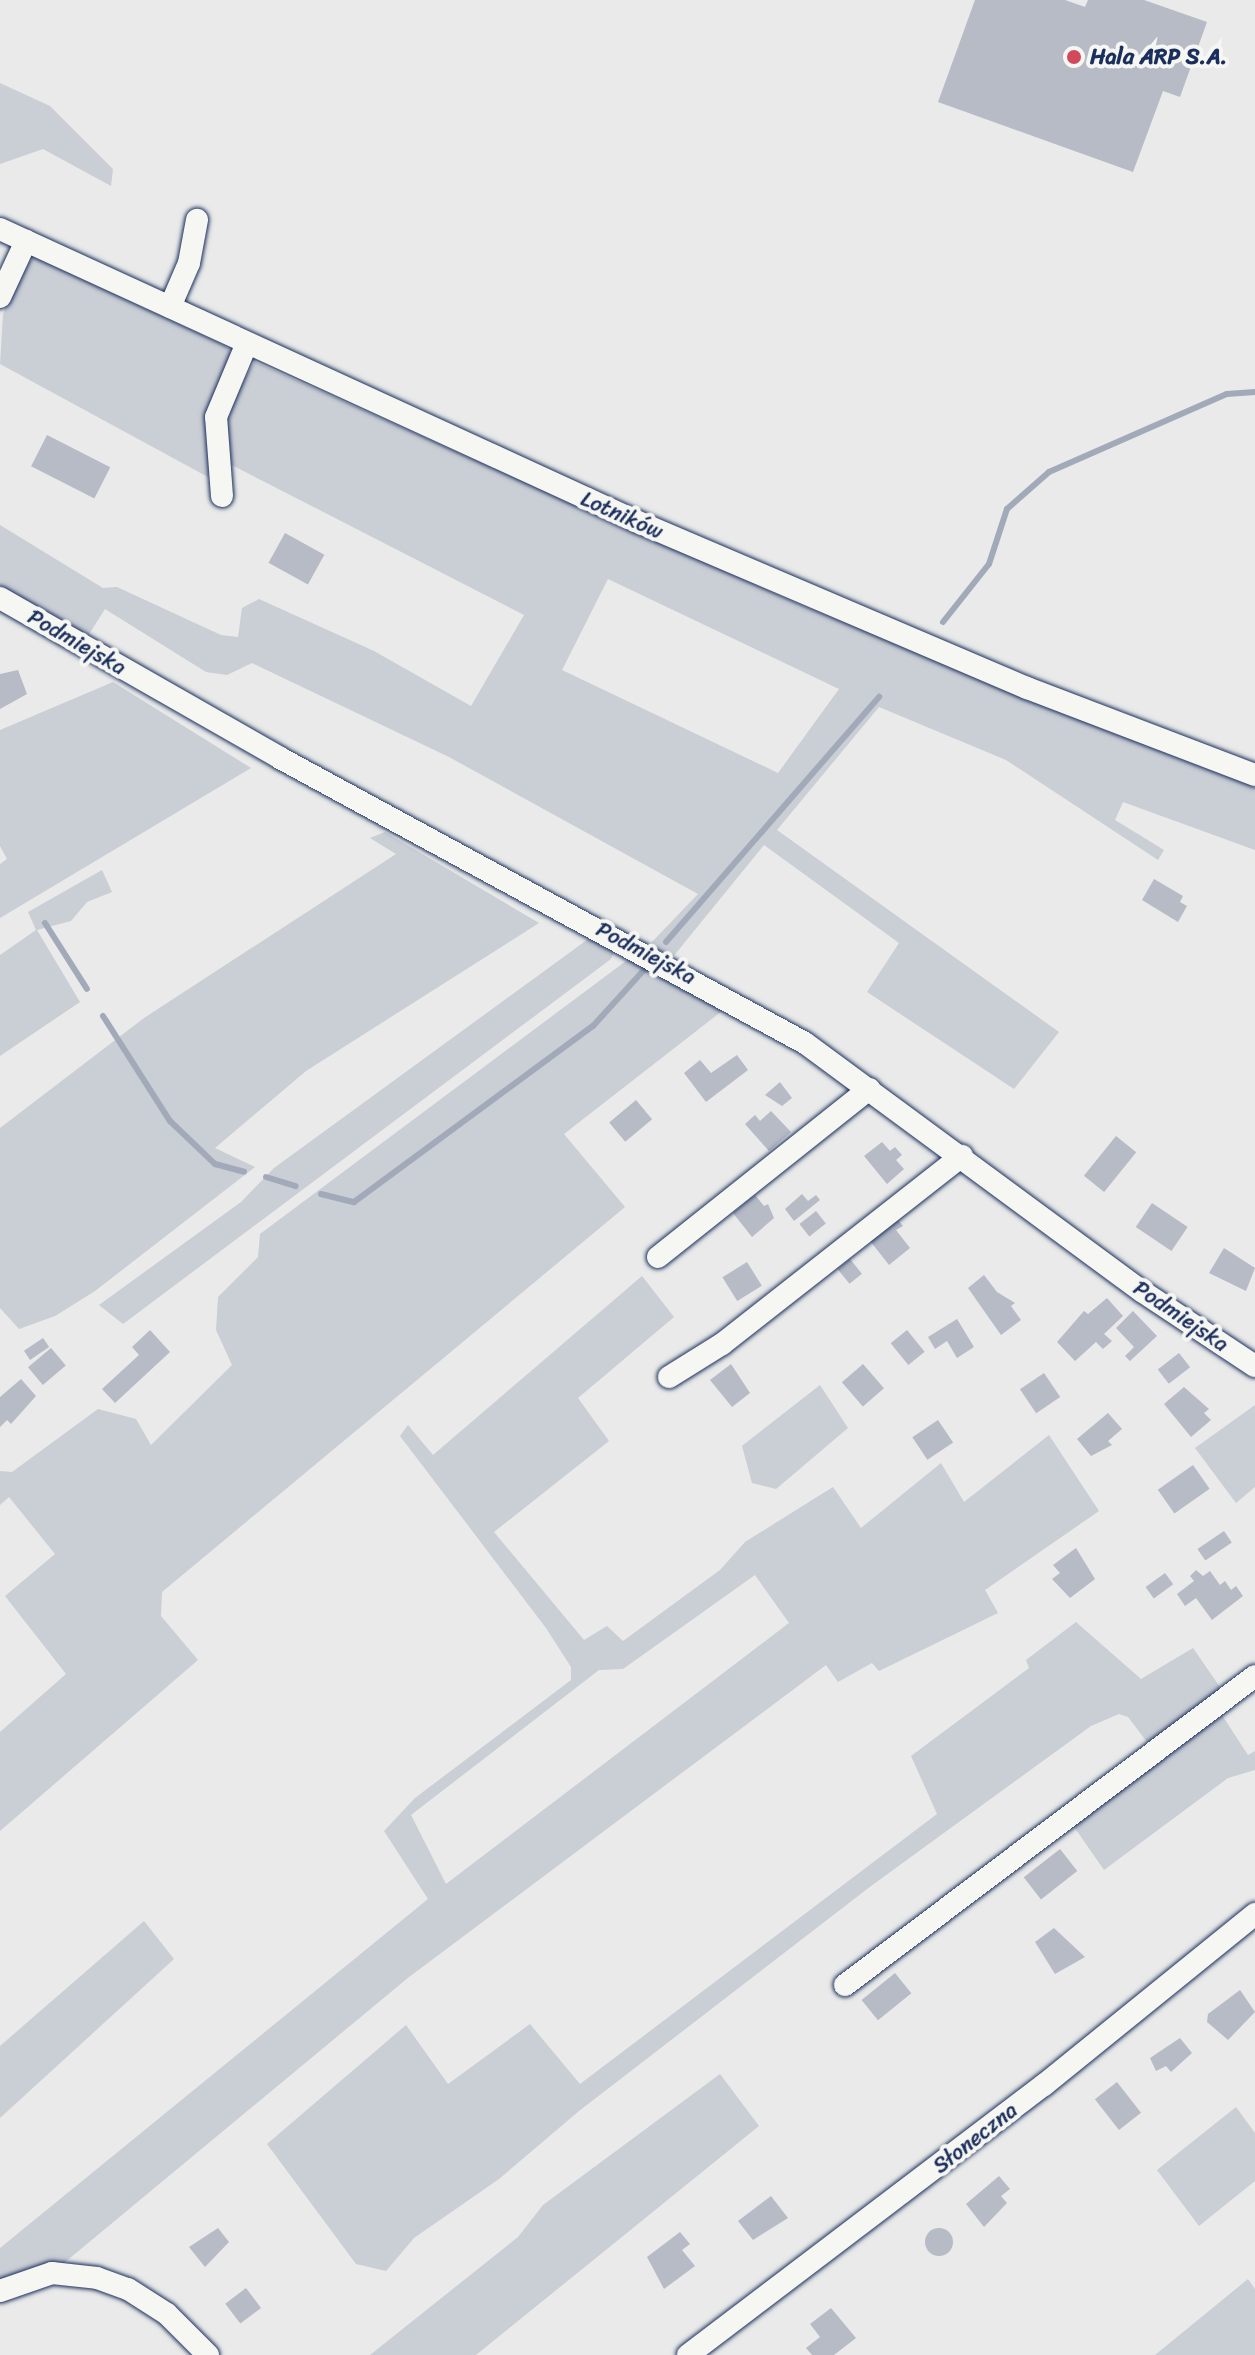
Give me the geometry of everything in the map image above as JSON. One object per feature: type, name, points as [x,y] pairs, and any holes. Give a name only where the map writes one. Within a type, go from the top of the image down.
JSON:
[{"type":"street","points":[[170,307],[189,263],[197,220]]},
{"type":"street","name":"Lotników","points":[[0,229],[652,529],[1027,688],[1255,775]]},
{"type":"street","points":[[0,297],[26,241]]},
{"type":"street","points":[[222,496],[216,417],[247,343]]},
{"type":"street","name":"Podmiejska","points":[[0,598],[280,758],[724,994],[869,1089],[1143,1292],[1255,1366]]},
{"type":"street","points":[[658,1257],[869,1089]]},
{"type":"street","points":[[669,1377],[722,1344],[962,1156]]},
{"type":"street","points":[[845,1985],[1255,1676]]},
{"type":"street","name":"Słoneczna","points":[[688,2355],[1044,2085],[1255,1914]]},
{"type":"street","points":[[0,2291],[52,2273],[97,2278],[128,2289],[167,2314],[208,2355]]},
{"type":"shaded area","points":[[0,83],[50,106],[113,169],[111,186],[43,149],[0,164]]},
{"type":"shaded area","points":[[35,257],[226,346],[232,356],[208,477],[0,364],[3,315],[17,274]]},
{"type":"shaded area","points":[[255,362],[801,605],[1255,786],[1255,850],[1123,802],[1115,820],[1164,850],[1158,860],[1006,760],[879,707],[777,830],[1059,1032],[1014,1089],[867,992],[899,943],[764,845],[672,958],[650,944],[698,894],[449,757],[252,663],[227,675],[206,672],[105,609],[86,639],[0,590],[0,525],[103,588],[117,587],[221,635],[238,637],[242,608],[259,599],[374,651],[471,706],[524,615],[226,462],[225,427],[232,398]],"holes":[[[608,579],[839,689],[778,773],[562,670]]]},
{"type":"shaded area","points":[[113,682],[251,768],[0,918],[0,864],[7,859],[0,846],[0,730]]},
{"type":"shaded area","points":[[385,832],[539,923],[306,1071],[215,1148],[255,1167],[95,1291],[55,1316],[19,1329],[0,1308],[0,1128],[144,1018],[396,854],[370,838]]},
{"type":"shaded area","points":[[102,870],[112,892],[87,902],[71,921],[37,930],[80,1002],[0,1056],[0,955],[36,930],[28,912]]},
{"type":"shaded area","points":[[591,937],[614,952],[611,959],[123,1324],[99,1305],[241,1202],[274,1168]]},
{"type":"shaded area","points":[[630,958],[722,1011],[564,1134],[625,1207],[162,1592],[161,1616],[198,1660],[0,1831],[0,1732],[66,1674],[5,1596],[55,1554],[9,1497],[0,1505],[0,1471],[12,1472],[98,1409],[136,1419],[151,1445],[232,1365],[216,1330],[218,1297],[258,1257],[260,1234]]},
{"type":"shaded area","points":[[642,1276],[674,1317],[578,1398],[609,1441],[494,1532],[584,1640],[607,1626],[623,1641],[720,1570],[745,1542],[833,1487],[861,1528],[941,1463],[964,1502],[1049,1435],[1099,1511],[985,1590],[998,1613],[879,1671],[872,1663],[838,1682],[826,1665],[409,1977],[64,2263],[0,2279],[0,2248],[428,1899],[384,1831],[415,1798],[571,1680],[571,1667],[546,1628],[400,1436],[408,1425],[433,1455]],"holes":[[[755,1575],[789,1623],[446,1884],[411,1815],[599,1670],[623,1669]]]},
{"type":"shaded area","points":[[820,1385],[848,1428],[776,1489],[752,1483],[742,1446]]},
{"type":"shaded area","points":[[1255,1405],[1255,1487],[1236,1503],[1195,1448]]},
{"type":"shaded area","points":[[1076,1622],[1141,1679],[1193,1648],[1222,1690],[1150,1746],[1128,1717],[1119,1714],[1091,1726],[871,1886],[579,2111],[499,2179],[414,2238],[386,2271],[356,2264],[267,2144],[406,2025],[448,2084],[530,2024],[580,2084],[937,1814],[911,1756],[1029,1668],[1026,1660]]},
{"type":"shaded area","points":[[1218,1709],[1248,1755],[1255,1751],[1255,1770],[1228,1778],[1104,1870],[1070,1821]]},
{"type":"shaded area","points":[[144,1921],[174,1959],[0,2118],[0,2046]]},
{"type":"shaded area","points":[[720,2074],[759,2126],[476,2355],[370,2355],[518,2237],[543,2205]]},
{"type":"shaded area","points":[[1236,2107],[1255,2133],[1255,2181],[1199,2226],[1157,2170]]},
{"type":"shaded area","points":[[1248,2279],[1255,2289],[1255,2355],[1155,2355]]},
{"type":"building","name":"Hala ARP S.A.","points":[[975,0],[1065,0],[1085,7],[1088,0],[1144,0],[1207,22],[1180,97],[1163,91],[1133,172],[938,102]]},
{"type":"building","points":[[47,435],[110,467],[94,498],[31,466]]},
{"type":"building","points":[[285,533],[324,555],[308,585],[269,563]]},
{"type":"building","points":[[18,670],[27,694],[0,709],[0,674]]},
{"type":"building","points":[[1154,879],[1183,896],[1180,902],[1187,906],[1178,922],[1142,900]]},
{"type":"building","points":[[737,1055],[748,1070],[706,1102],[684,1073],[700,1060],[711,1073]]},
{"type":"building","points":[[780,1082],[792,1098],[782,1106],[765,1095]]},
{"type":"building","points":[[636,1100],[652,1119],[625,1142],[609,1122]]},
{"type":"building","points":[[771,1111],[791,1132],[769,1151],[745,1124],[755,1115],[760,1121]]},
{"type":"building","points":[[1116,1136],[1136,1152],[1104,1192],[1084,1176]]},
{"type":"building","points":[[882,1142],[890,1151],[895,1147],[902,1155],[896,1160],[904,1169],[887,1184],[864,1156]]},
{"type":"building","points":[[802,1194],[808,1201],[816,1195],[820,1200],[794,1221],[785,1209]]},
{"type":"building","points":[[755,1195],[764,1206],[768,1204],[774,1218],[752,1237],[733,1213]]},
{"type":"building","points":[[1152,1203],[1188,1227],[1171,1251],[1136,1227]]},
{"type":"building","points":[[816,1211],[826,1224],[809,1237],[799,1224]]},
{"type":"building","points":[[903,1217],[898,1220],[903,1226],[896,1230],[910,1248],[889,1265],[867,1237]]},
{"type":"building","points":[[1224,1248],[1255,1268],[1246,1291],[1209,1273]]},
{"type":"building","points":[[850,1259],[862,1274],[850,1284],[838,1269]]},
{"type":"building","points":[[747,1262],[762,1286],[737,1301],[722,1277]]},
{"type":"building","points":[[984,1275],[997,1292],[1015,1303],[1011,1306],[1021,1320],[1001,1335],[968,1288]]},
{"type":"building","points":[[1107,1298],[1123,1316],[1104,1334],[1112,1341],[1103,1349],[1096,1342],[1075,1361],[1057,1342],[1084,1311],[1088,1314]]},
{"type":"building","points":[[1133,1311],[1157,1336],[1130,1361],[1125,1356],[1134,1347],[1116,1328]]},
{"type":"building","points":[[957,1319],[974,1347],[957,1358],[947,1341],[935,1349],[928,1337]]},
{"type":"building","points":[[150,1330],[170,1352],[115,1403],[102,1389],[139,1355],[132,1347]]},
{"type":"building","points":[[907,1330],[925,1352],[908,1365],[891,1343]]},
{"type":"building","points":[[43,1338],[49,1347],[30,1360],[24,1351]]},
{"type":"building","points":[[51,1348],[66,1366],[43,1385],[28,1367]]},
{"type":"building","points":[[1179,1353],[1190,1367],[1169,1384],[1158,1370]]},
{"type":"building","points":[[731,1364],[750,1393],[732,1407],[710,1380]]},
{"type":"building","points":[[863,1364],[884,1388],[863,1407],[842,1382]]},
{"type":"building","points":[[1044,1373],[1060,1397],[1036,1413],[1020,1389]]},
{"type":"building","points":[[21,1379],[36,1396],[11,1424],[7,1420],[0,1427],[0,1397]]},
{"type":"building","points":[[1184,1387],[1209,1409],[1204,1413],[1211,1420],[1191,1437],[1164,1404]]},
{"type":"building","points":[[1108,1413],[1122,1429],[1108,1441],[1112,1445],[1091,1456],[1077,1439]]},
{"type":"building","points":[[938,1420],[953,1442],[927,1460],[912,1437]]},
{"type":"building","points":[[1193,1465],[1210,1489],[1174,1513],[1158,1490]]},
{"type":"building","points":[[1224,1531],[1232,1543],[1205,1561],[1197,1549]]},
{"type":"building","points":[[1076,1548],[1095,1579],[1070,1598],[1052,1579],[1060,1573],[1053,1565]]},
{"type":"building","points":[[1196,1570],[1203,1576],[1210,1571],[1220,1585],[1225,1581],[1231,1590],[1236,1586],[1243,1596],[1212,1620],[1196,1598],[1185,1606],[1177,1594],[1194,1581],[1190,1576]]},
{"type":"building","points":[[1165,1573],[1173,1584],[1154,1598],[1146,1587]]},
{"type":"building","points":[[1060,1849],[1077,1871],[1041,1899],[1024,1877]]},
{"type":"building","points":[[1054,1928],[1085,1957],[1055,1974],[1035,1942]]},
{"type":"building","points":[[895,1973],[911,1993],[878,2020],[862,2000]]},
{"type":"building","points":[[1240,1990],[1255,2012],[1228,2040],[1207,2022],[1208,2014]]},
{"type":"building","points":[[1180,2038],[1192,2053],[1171,2072],[1166,2066],[1156,2071],[1150,2058]]},
{"type":"building","points":[[1117,2082],[1141,2113],[1119,2130],[1095,2099]]},
{"type":"building","points":[[999,2176],[1010,2189],[1001,2196],[1007,2203],[984,2227],[966,2204]]},
{"type":"building","points":[[771,2196],[788,2218],[753,2240],[738,2221]]},
{"type":"building","points":[[218,2228],[229,2242],[205,2267],[189,2247]]},
{"type":"building","points":[[939,2228],[949,2232],[953,2242],[949,2252],[939,2256],[929,2252],[925,2242],[929,2232]]},
{"type":"building","points":[[680,2232],[690,2244],[682,2250],[695,2266],[664,2289],[647,2257]]},
{"type":"building","points":[[246,2288],[261,2308],[240,2324],[225,2304]]},
{"type":"building","points":[[831,2308],[856,2338],[834,2355],[812,2355],[806,2348],[820,2337],[810,2324]]},
{"type":"waterway","points":[[943,622],[989,564],[1007,509],[1049,472],[1227,394],[1255,392]]},
{"type":"waterway","points":[[666,942],[879,697]]},
{"type":"waterway","points":[[45,923],[87,989]]},
{"type":"waterway","points":[[321,1194],[354,1202],[593,1026],[644,970]]},
{"type":"waterway","points":[[103,1016],[170,1121],[215,1164],[244,1172]]},
{"type":"waterway","points":[[266,1177],[296,1186]]},
{"type":"place","name":"Hala ARP S.A.","points":[[1074,57]]}]
